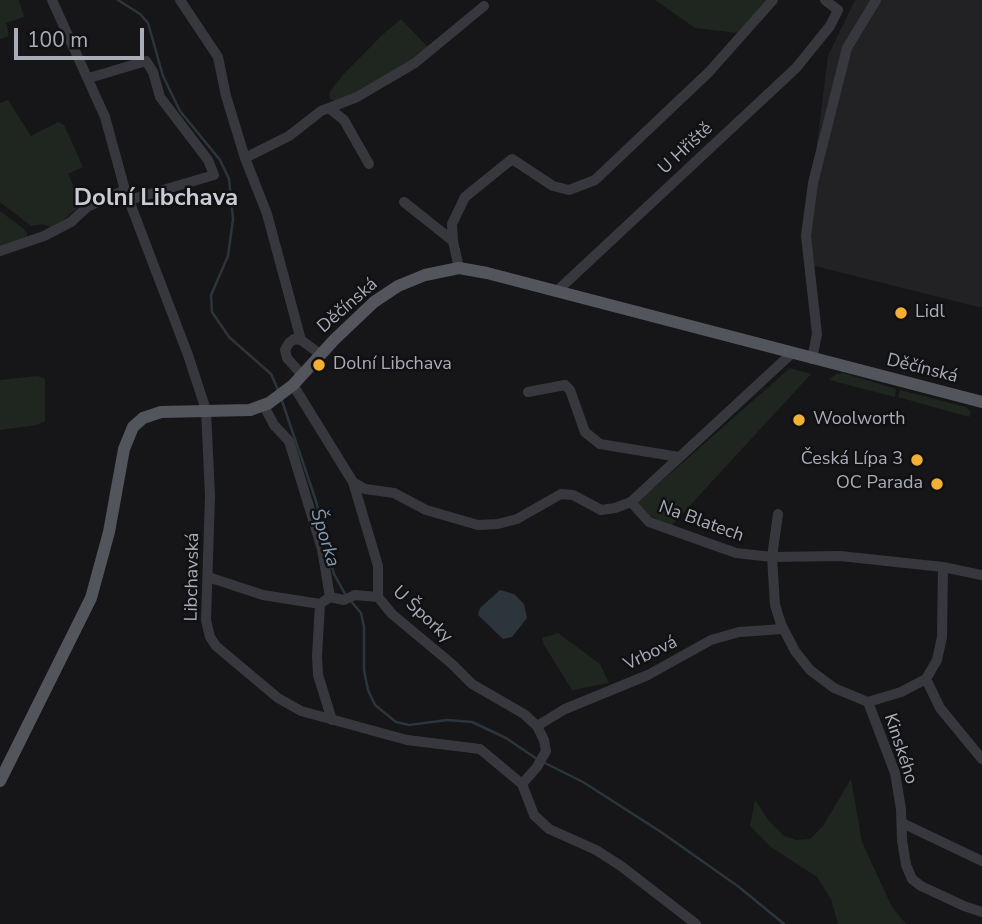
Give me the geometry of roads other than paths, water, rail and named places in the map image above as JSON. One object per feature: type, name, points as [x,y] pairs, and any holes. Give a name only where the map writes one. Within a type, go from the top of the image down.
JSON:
[{"type":"main road","name":"Děčínská","points":[[269,403],[290,387],[374,302],[398,286],[425,275],[459,268],[982,402]]},
{"type":"main road","points":[[0,781],[91,598],[109,532],[124,449],[130,431],[140,420],[155,413],[250,410],[269,403]]},
{"type":"street","name":"Libchavská","points":[[52,0],[105,117],[127,195],[206,410],[210,496],[206,620],[216,646],[278,698],[301,711],[407,740],[481,749],[522,784],[534,815],[549,829],[596,850],[621,866],[696,924]]},
{"type":"street","points":[[180,0],[218,57],[226,96],[245,158],[267,214],[301,340]]},
{"type":"street","points":[[459,268],[452,224],[465,197],[512,159],[553,186],[569,190],[595,180],[709,72],[773,0]]},
{"type":"street","name":"U Hřiště","points":[[557,291],[796,68],[830,26],[838,10],[825,0]]},
{"type":"street","points":[[811,359],[817,334],[806,236],[813,183],[848,48],[876,0]]},
{"type":"street","points":[[245,158],[289,136],[321,111],[357,97],[415,63],[484,6]]},
{"type":"street","points":[[0,251],[44,236],[71,222],[87,208],[127,195],[214,175],[208,160],[160,97],[153,72],[146,61],[89,78]]},
{"type":"street","points":[[329,108],[344,120],[369,164]]},
{"type":"street","points":[[404,202],[453,241]]},
{"type":"street","points":[[302,375],[287,358],[285,350],[289,343],[294,339],[301,340],[320,354]]},
{"type":"street","points":[[353,482],[365,489],[394,493],[426,510],[478,525],[517,519],[561,494],[573,495],[601,510],[633,505],[679,457],[791,354]]},
{"type":"street","points":[[528,393],[565,385],[585,432],[600,444],[679,457]]},
{"type":"street","name":"U Šporky","points":[[290,387],[353,482],[378,566],[378,597],[392,614],[472,684],[524,714],[537,726]]},
{"type":"street","points":[[269,403],[274,425],[289,441],[323,550],[330,597]]},
{"type":"street","name":"Na Blatech","points":[[633,505],[649,522],[736,553],[772,557],[840,556],[982,575]]},
{"type":"street","name":"Kinského","points":[[778,514],[772,557],[775,605],[783,629],[810,670],[834,688],[868,702],[895,773],[906,865],[912,879],[921,886],[982,912]]},
{"type":"street","points":[[868,702],[901,692],[926,679],[937,660],[942,637],[943,568]]},
{"type":"street","points":[[208,577],[263,595],[320,604],[330,597],[344,600],[355,596],[378,597]]},
{"type":"street","points":[[320,604],[318,675],[332,720]]},
{"type":"street","name":"Vrbová","points":[[537,726],[565,709],[648,675],[711,640],[739,632],[783,629]]},
{"type":"street","points":[[926,679],[940,708],[982,760]]},
{"type":"street","points":[[522,784],[544,756],[544,740],[537,726]]},
{"type":"street","points":[[902,823],[982,861]]},
{"type":"waterway","name":"Šporka","points":[[118,0],[140,14],[148,23],[163,76],[180,111],[220,160],[229,179],[233,219],[228,256],[211,295],[212,312],[229,337],[271,374],[279,392]]},
{"type":"waterway","name":"Šporka","points":[[281,398],[316,501],[334,574],[345,594],[361,613],[364,627],[364,670],[368,690],[375,705],[396,722],[409,725],[447,720],[472,722],[506,738],[537,759]]},
{"type":"waterway","name":"Šporka","points":[[543,762],[583,782],[661,832],[739,887],[784,924]]},
{"type":"place","name":"Lidl","points":[[901,313]]},
{"type":"place","name":"Dolní Libchava","points":[[319,365]]},
{"type":"place","name":"Woolworth","points":[[799,420]]},
{"type":"place","name":"Česká Lípa 3","points":[[917,460]]},
{"type":"place","name":"OC Parada","points":[[937,484]]},
{"type":"district","name":"Dolní Libchava","points":[[156,199]]}]
